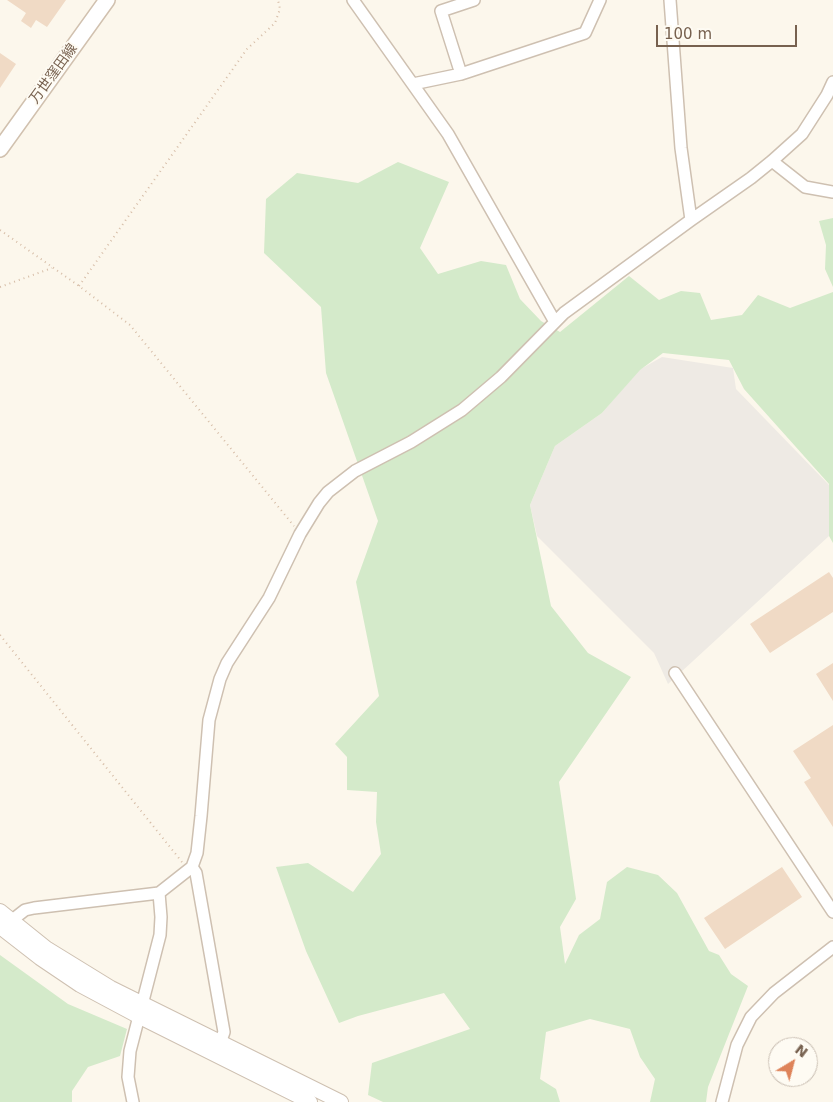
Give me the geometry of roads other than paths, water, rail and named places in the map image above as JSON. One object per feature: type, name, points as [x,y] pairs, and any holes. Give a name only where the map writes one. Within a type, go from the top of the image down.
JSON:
[{"type":"main road","name":"万世窪田線","points":[[0,149],[108,0]]},
{"type":"street","points":[[353,0],[448,134],[554,322]]},
{"type":"street","points":[[461,74],[441,11],[474,0]]},
{"type":"street","points":[[413,84],[461,74],[585,33],[600,0]]},
{"type":"street","points":[[670,0],[681,148],[691,220]]},
{"type":"street","points":[[6,924],[24,910],[159,893],[190,868],[197,853],[209,720],[220,679],[227,663],[269,598],[310,515],[328,492],[355,472],[411,442],[462,410],[501,377],[554,322],[586,296],[772,161],[802,134],[828,95],[833,82]]},
{"type":"street","points":[[772,161],[806,187],[833,192]]},
{"type":"street","points":[[675,672],[833,912]]},
{"type":"street","points":[[190,868],[196,874],[224,1032],[220,1043]]},
{"type":"street","points":[[133,1102],[128,1077],[130,1051],[160,935],[159,893]]},
{"type":"street","points":[[0,911],[6,924],[111,988],[140,1010],[310,1102]]},
{"type":"street","points":[[722,1102],[737,1045],[751,1018],[774,993],[833,947]]},
{"type":"street","points":[[140,1010],[220,1043],[341,1102]]}]
